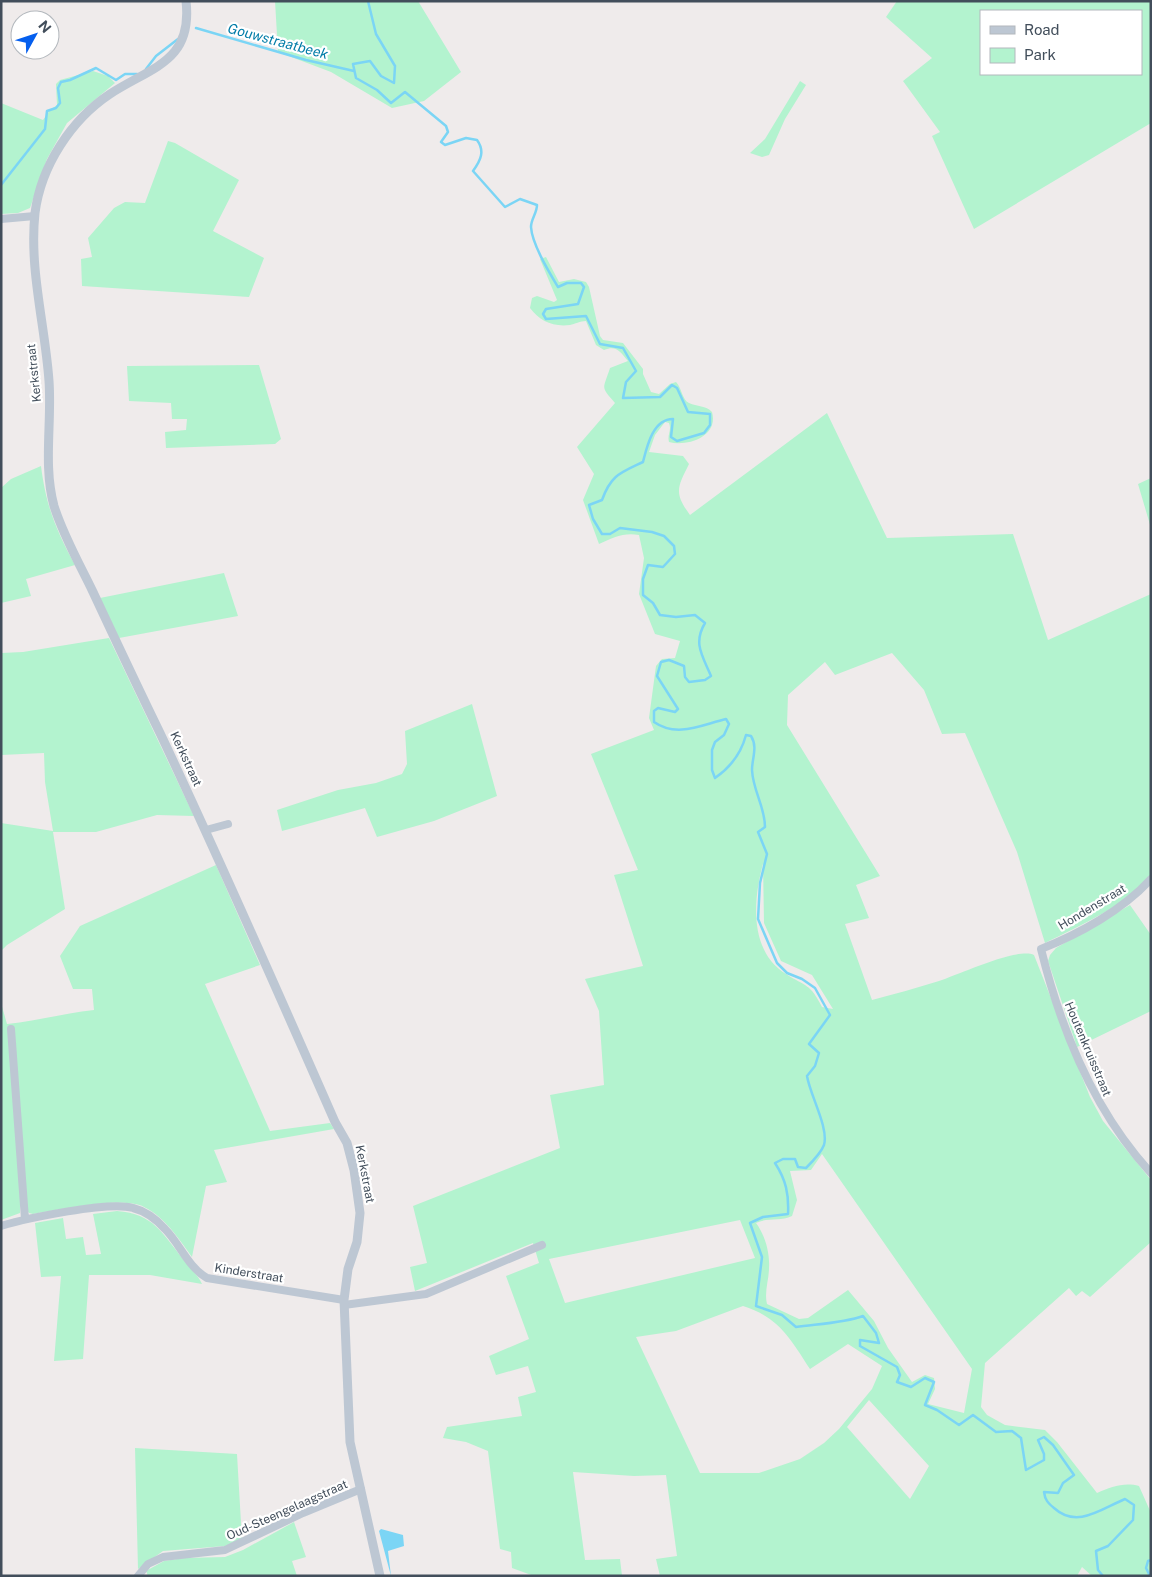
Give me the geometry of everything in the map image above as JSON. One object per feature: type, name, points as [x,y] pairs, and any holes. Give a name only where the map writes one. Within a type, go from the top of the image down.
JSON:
[{"type":"street","name":"Kerkstraat","points":[[186,1],[186,32],[176,52],[159,68],[110,95],[76,124],[55,154],[37,201],[35,216],[38,300],[49,378],[50,480],[54,507],[82,570],[206,830],[335,1122],[347,1143],[354,1170],[360,1213],[357,1242],[348,1269],[344,1302],[350,1442],[380,1576]]},
{"type":"street","points":[[1,219],[35,216]]},
{"type":"street","points":[[206,830],[228,824]]},
{"type":"street","name":"Hondenstraat","points":[[1040,949],[1090,924],[1123,904],[1151,880]]},
{"type":"street","name":"Houtenkruisstraat","points":[[1040,949],[1052,990],[1090,1086],[1118,1134],[1151,1173]]},
{"type":"street","points":[[12,1029],[24,1219]]},
{"type":"street","name":"Kinderstraat","points":[[1,1226],[24,1219],[114,1206],[134,1208],[150,1216],[166,1229],[197,1271],[207,1278],[344,1302],[426,1294],[542,1245]]},
{"type":"street","name":"Oud-Steengelaagstraat","points":[[138,1576],[148,1564],[163,1557],[225,1550],[302,1513],[361,1489]]},
{"type":"green space","points":[[275,1],[418,1],[461,72],[424,101],[392,108],[331,72],[278,52]]},
{"type":"green space","points":[[897,1],[1151,1],[1151,123],[974,229],[932,136],[940,132],[903,81],[932,58],[886,17]]},
{"type":"green space","points":[[93,71],[108,76],[115,83],[67,123],[47,159],[30,208],[18,213],[1,214],[1,103],[43,120],[50,110],[57,105],[56,84],[60,80]]},
{"type":"green space","points":[[800,81],[806,85],[785,119],[769,155],[762,157],[750,153],[765,139]]},
{"type":"green space","points":[[168,141],[175,143],[239,180],[213,231],[264,258],[249,297],[82,286],[81,259],[92,257],[88,238],[114,208],[125,202],[145,203]]},
{"type":"green space","points":[[546,257],[559,282],[574,279],[586,282],[589,287],[600,336],[603,340],[623,343],[643,369],[643,374],[651,392],[659,394],[670,384],[676,382],[687,401],[707,408],[712,412],[711,428],[700,438],[685,443],[669,442],[670,426],[669,423],[665,422],[655,435],[649,452],[683,456],[689,464],[680,485],[679,496],[690,515],[827,413],[887,538],[1013,534],[1048,640],[1151,594],[1151,876],[1141,887],[1116,905],[1045,943],[1017,852],[965,733],[942,734],[924,690],[892,653],[835,675],[825,662],[788,695],[787,725],[880,876],[856,885],[869,918],[845,924],[872,1000],[939,981],[1001,958],[1026,954],[1034,955],[1090,1097],[1103,1121],[1151,1180],[1151,1242],[1090,1297],[1082,1291],[1076,1296],[1069,1288],[985,1363],[981,1407],[987,1415],[1005,1425],[1045,1430],[1057,1442],[1097,1493],[1123,1485],[1139,1486],[1151,1513],[1151,1576],[1092,1576],[1082,1567],[1077,1576],[660,1576],[656,1559],[677,1556],[666,1475],[634,1476],[573,1472],[585,1560],[620,1559],[622,1576],[534,1576],[512,1568],[511,1552],[500,1549],[488,1451],[466,1442],[443,1438],[447,1427],[522,1416],[518,1397],[536,1392],[528,1366],[496,1375],[489,1356],[529,1339],[506,1276],[539,1263],[533,1243],[415,1291],[410,1267],[427,1263],[413,1206],[560,1148],[550,1095],[604,1085],[599,1011],[585,979],[643,966],[614,875],[638,870],[591,754],[654,730],[649,718],[656,666],[662,659],[675,658],[680,641],[655,634],[639,594],[644,558],[639,535],[623,535],[599,544],[583,500],[594,474],[577,447],[615,403],[604,387],[610,368],[628,361],[615,349],[604,350],[596,345],[586,321],[570,325],[558,325],[542,320],[534,313],[530,308],[532,298],[537,296],[554,302],[557,300],[540,259]],"holes":[[[763,864],[764,923],[781,961],[812,975],[833,1009],[822,1007],[811,989],[786,974],[774,964],[765,952],[757,924],[757,893]],[[822,1154],[972,1369],[964,1413],[928,1404],[935,1389],[934,1378],[925,1375],[912,1382],[888,1348],[874,1321],[848,1290],[808,1318],[799,1319],[767,1304],[769,1256],[766,1244],[756,1223],[792,1216],[797,1200],[790,1171],[811,1170]],[[740,1220],[755,1258],[565,1303],[549,1259]],[[743,1306],[766,1316],[775,1323],[790,1339],[810,1369],[848,1344],[882,1366],[872,1389],[839,1429],[824,1443],[800,1459],[759,1473],[700,1473],[636,1337],[676,1331]],[[869,1400],[929,1466],[910,1499],[847,1427]]]},
{"type":"green space","points":[[259,365],[281,439],[275,444],[166,448],[165,432],[186,430],[187,419],[172,419],[171,403],[129,401],[127,366]]},
{"type":"green space","points":[[41,466],[53,517],[75,565],[26,579],[31,596],[1,603],[1,488],[11,479]]},
{"type":"green space","points":[[1151,478],[1151,528],[1138,484]]},
{"type":"green space","points":[[224,573],[238,616],[119,638],[100,598]]},
{"type":"green space","points":[[109,638],[194,816],[157,815],[96,832],[53,832],[65,909],[7,945],[1,951],[1,823],[53,831],[45,782],[44,753],[1,755],[1,653],[23,652]]},
{"type":"green space","points":[[472,704],[497,796],[434,821],[377,837],[365,808],[282,831],[277,810],[338,790],[376,783],[402,774],[407,764],[405,731]]},
{"type":"green space","points":[[216,865],[260,965],[205,984],[270,1131],[330,1123],[334,1129],[214,1150],[227,1182],[206,1186],[192,1257],[159,1216],[135,1204],[107,1203],[33,1214],[29,1213],[20,1200],[20,1213],[1,1220],[1,1003],[7,1024],[94,1010],[92,989],[73,989],[60,956],[80,926]]},
{"type":"green space","points":[[1130,905],[1151,935],[1151,1011],[1077,1047],[1048,961],[1050,955],[1056,948]]},
{"type":"green space","points":[[117,1211],[140,1216],[156,1226],[196,1274],[202,1284],[150,1275],[89,1275],[83,1359],[54,1361],[61,1276],[41,1277],[35,1223],[63,1218],[66,1239],[83,1237],[86,1255],[101,1254],[93,1214]]},
{"type":"green space","points":[[135,1448],[237,1454],[242,1540],[225,1546],[163,1551],[138,1569]]},
{"type":"green space","points":[[294,1522],[306,1557],[292,1561],[297,1576],[148,1576],[146,1571],[164,1561],[184,1558],[225,1557],[243,1550]]},
{"type":"water","points":[[381,1529],[403,1535],[404,1546],[388,1551],[391,1576],[379,1531]]},
{"type":"waterway","points":[[368,1],[376,34],[395,66],[394,83],[381,76],[370,61],[353,64],[356,78],[377,90],[391,103],[405,92],[446,126],[448,132],[441,142],[445,145],[466,138],[477,140],[481,148],[481,156],[473,171],[505,207],[520,199],[537,205],[531,224],[532,234],[550,274],[558,287],[567,283],[581,283],[584,287],[578,304],[546,309],[543,314],[546,319],[586,316],[600,344],[623,348],[636,371],[626,382],[623,398],[660,397],[672,385],[677,388],[688,412],[710,414],[710,425],[704,433],[677,441],[671,437],[673,419],[660,423],[652,434],[643,462],[617,476],[609,485],[602,500],[589,505],[593,519],[602,534],[610,534],[620,528],[652,532],[664,536],[674,546],[675,554],[663,567],[648,565],[643,579],[643,595],[653,603],[660,615],[676,617],[695,615],[705,623],[701,630],[699,643],[711,676],[705,680],[689,682],[685,677],[684,666],[669,660],[661,662],[657,676],[678,709],[675,712],[658,708],[654,711],[654,722],[663,727],[680,730],[726,719],[729,724],[724,735],[715,742],[712,750],[712,770],[715,778],[735,760],[746,735],[751,736],[754,744],[752,770],[754,785],[763,813],[765,827],[758,832],[767,854],[760,883],[758,919],[777,963],[787,973],[802,979],[815,988],[830,1015],[809,1044],[819,1053],[815,1066],[807,1076],[822,1121],[825,1138],[824,1145],[819,1154],[806,1168],[798,1167],[795,1159],[783,1159],[775,1163],[786,1187],[788,1214],[763,1217],[750,1223],[762,1257],[756,1306],[782,1315],[796,1327],[839,1322],[863,1316],[876,1333],[879,1343],[860,1340],[860,1346],[897,1367],[900,1375],[897,1382],[911,1387],[925,1378],[934,1382],[925,1405],[937,1410],[959,1425],[973,1415],[996,1432],[1012,1431],[1021,1438],[1026,1470],[1044,1460],[1044,1454],[1038,1440],[1044,1437],[1053,1445],[1074,1475],[1063,1483],[1058,1493],[1044,1492],[1048,1503],[1063,1514],[1071,1517],[1089,1515],[1125,1499],[1134,1505],[1133,1520],[1108,1546],[1096,1551],[1098,1570],[1103,1576]]},
{"type":"waterway","name":"Gouwstraatbeek","points":[[196,28],[306,60],[354,71]]},
{"type":"waterway","name":"Gouwstraatbeek","points":[[146,69],[156,56],[178,39]]},
{"type":"waterway","name":"Gouwstraatbeek","points":[[1,185],[45,129],[47,111],[56,108],[60,103],[58,88],[61,82],[96,68],[116,80],[125,74],[137,74]]},
{"type":"waterway","points":[[1150,1576],[1146,1568],[1148,1561],[1151,1560]]}]
